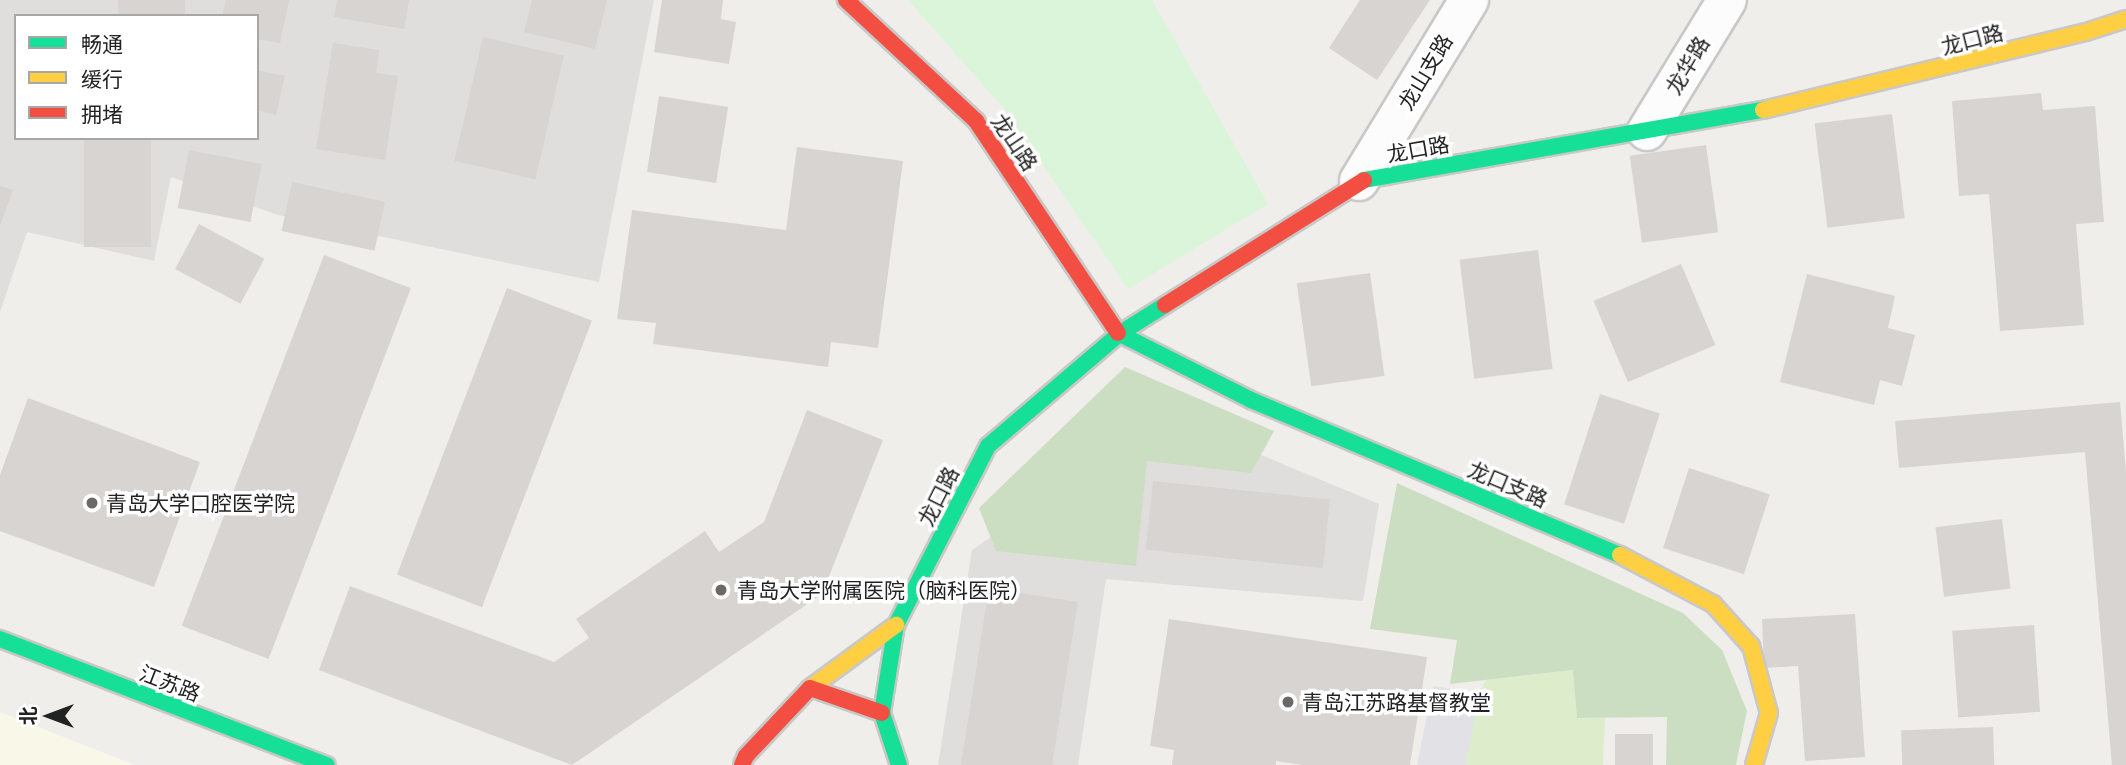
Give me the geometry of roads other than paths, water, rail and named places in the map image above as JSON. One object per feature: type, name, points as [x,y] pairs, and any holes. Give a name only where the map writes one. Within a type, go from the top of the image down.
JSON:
[{"type":"main road","name":"龙山路","points":[[846,0],[976,121],[1119,334]]},
{"type":"main road","name":"龙口路","points":[[899,765],[882,713],[896,625],[988,446],[1119,334],[1359,181],[1790,106],[2086,32],[2126,19]]},
{"type":"main road","name":"龙口支路","points":[[1119,334],[1251,400],[1610,549],[1713,604],[1751,646],[1769,713],[1754,765]]},
{"type":"main road","name":"龙口路","points":[[743,765],[746,756],[810,688],[896,625]]},
{"type":"main road","name":"江苏路","points":[[0,639],[326,765]]},
{"type":"main road","points":[[810,688],[882,713]]},
{"type":"street","name":"龙山支路","points":[[1359,181],[1469,0]]},
{"type":"street","name":"龙华路","points":[[1647,131],[1727,0]]},
{"type":"place","name":"青岛大学口腔医学院","points":[[92,503]]},
{"type":"place","name":"青岛大学附属医院（脑科医院）","points":[[721,590]]},
{"type":"place","name":"青岛江苏路基督教堂","points":[[1288,702]]}]
